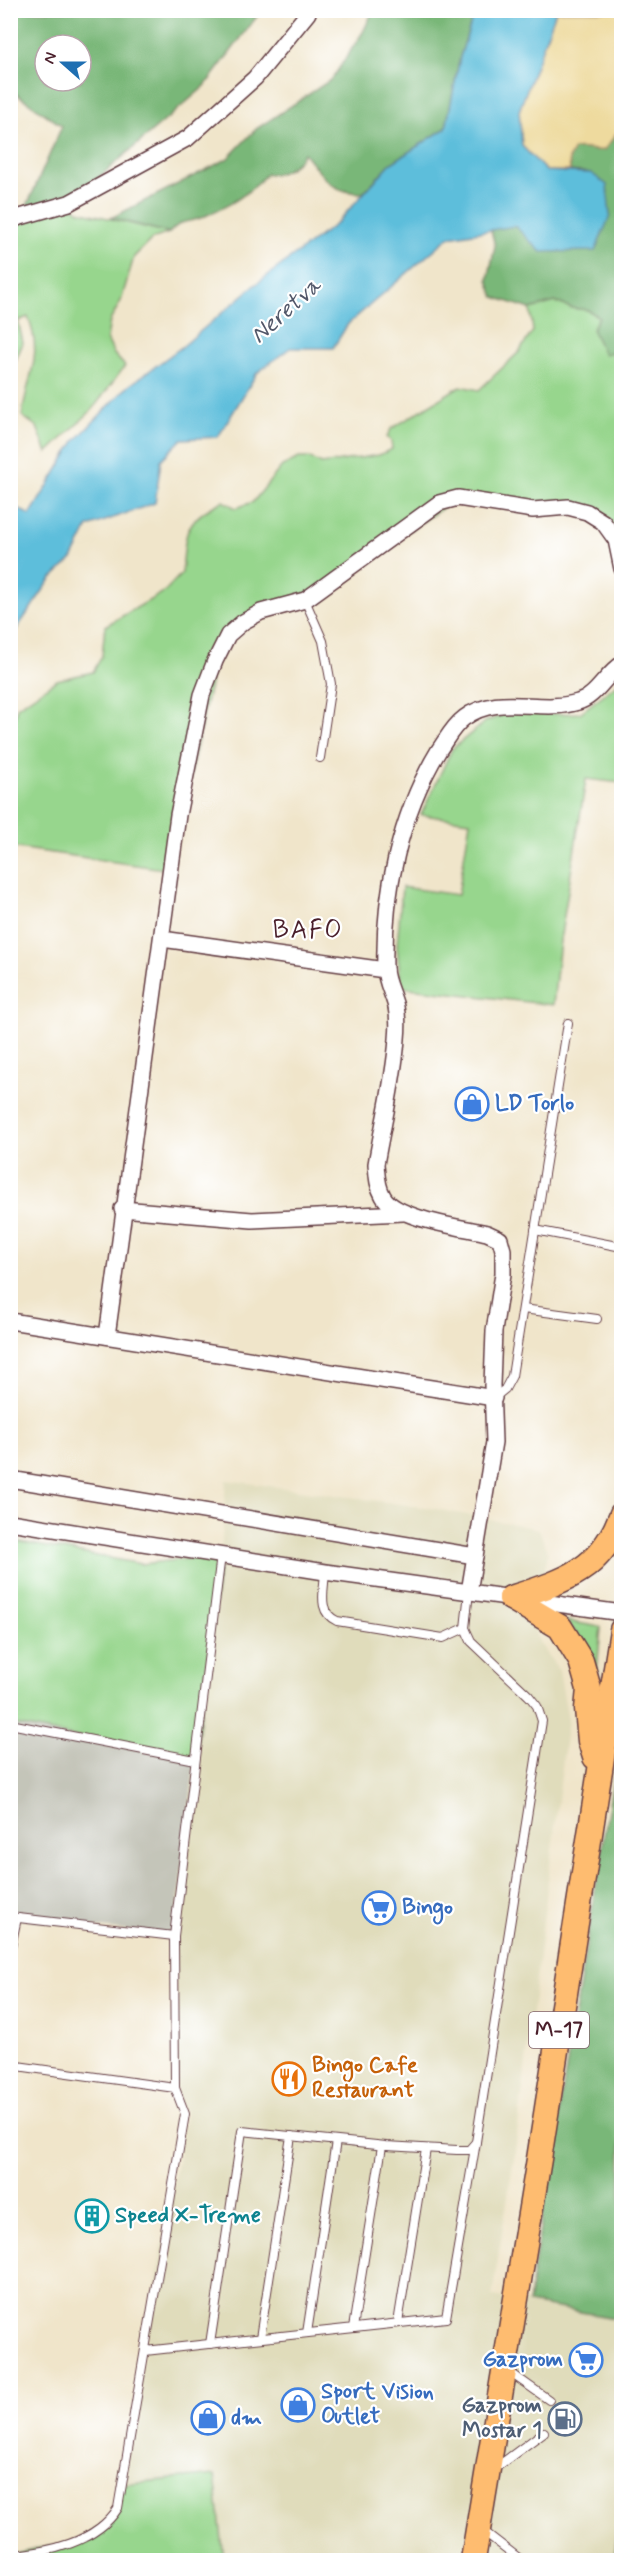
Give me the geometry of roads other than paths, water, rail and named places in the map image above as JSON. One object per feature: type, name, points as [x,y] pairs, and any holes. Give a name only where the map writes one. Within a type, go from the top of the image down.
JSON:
[{"type":"main road","points":[[512,1598],[560,1583],[576,1575],[594,1561],[607,1546],[621,1514]]},
{"type":"main road","points":[[512,1598],[560,1627],[582,1661],[589,1689],[587,1709],[590,1741],[599,1768]]},
{"type":"main road","name":"M-17","points":[[473,2560],[621,1630]]},
{"type":"street","points":[[10,219],[69,203],[188,138],[255,78],[308,14]]},
{"type":"street","points":[[107,1336],[122,1209],[178,815],[202,695],[228,635],[243,622],[261,612],[305,600],[439,503],[458,498],[533,510],[568,507],[587,512],[603,522],[616,540],[621,568]]},
{"type":"street","points":[[403,1213],[383,1198],[376,1164],[397,1038],[396,1008],[385,970],[389,900],[402,836],[411,806],[426,771],[462,719],[481,708],[500,704],[559,707],[581,702],[621,664]]},
{"type":"street","points":[[162,939],[385,970]]},
{"type":"street","points":[[122,1209],[252,1220],[403,1213],[487,1233],[500,1239],[503,1274],[494,1330],[492,1385],[494,1442],[469,1592]]},
{"type":"street","points":[[10,1321],[494,1398]]},
{"type":"street","points":[[10,1479],[475,1556]]},
{"type":"street","points":[[10,1522],[325,1572],[621,1612]]},
{"type":"lane","points":[[305,600],[323,641],[331,684],[320,758]]},
{"type":"lane","points":[[494,1398],[505,1389],[512,1376],[567,1023]]},
{"type":"lane","points":[[535,1230],[621,1247]]},
{"type":"lane","points":[[523,1309],[597,1319]]},
{"type":"lane","points":[[10,2555],[37,2553],[81,2539],[111,2520],[118,2508],[185,2114],[175,2088],[174,1936],[221,1555]]},
{"type":"lane","points":[[325,1572],[324,1610],[328,1617],[337,1621],[444,1638],[465,1628]]},
{"type":"lane","points":[[145,2351],[446,2318],[542,1721],[537,1706],[529,1696],[471,1641],[465,1628],[469,1592]]},
{"type":"lane","points":[[10,1724],[195,1760]]},
{"type":"lane","points":[[10,1951],[14,1918],[174,1936]]},
{"type":"lane","points":[[10,2065],[175,2088]]},
{"type":"lane","points":[[210,2344],[242,2131],[426,2149],[469,2150],[476,2142]]},
{"type":"lane","points":[[260,2338],[291,2136]]},
{"type":"lane","points":[[307,2333],[336,2141]]},
{"type":"lane","points":[[353,2328],[382,2146]]},
{"type":"lane","points":[[398,2323],[426,2149]]},
{"type":"lane","points":[[505,2368],[549,2400]]},
{"type":"lane","points":[[488,2473],[544,2432]]},
{"type":"lane","points":[[478,2528],[521,2560]]},
{"type":"water","name":"Neretva","points":[[475,10],[556,11],[519,111],[522,146],[546,171],[591,173],[607,185],[610,216],[595,251],[541,252],[515,226],[449,237],[348,324],[333,348],[290,348],[257,373],[218,437],[182,439],[161,460],[155,503],[88,527],[72,559],[51,579],[11,637],[11,508],[13,506],[30,515],[75,441],[126,388],[183,346],[255,285],[337,223],[390,164],[446,128],[460,57]]},
{"type":"place","name":"LD Torlo","points":[[472,1104]]},
{"type":"place","name":"Bingo","points":[[379,1908]]},
{"type":"place","name":"Bingo Cafe Restaurant","points":[[289,2079]]},
{"type":"place","name":"Speed X-Treme","points":[[92,2216]]},
{"type":"place","name":"Gazprom","points":[[586,2360]]},
{"type":"place","name":"Sport Vision Outlet","points":[[298,2405]]},
{"type":"place","name":"dm","points":[[208,2418]]},
{"type":"place","name":"Gazprom Mostar 1","points":[[565,2419]]},
{"type":"district","name":"BAFO","points":[[308,931]]}]
